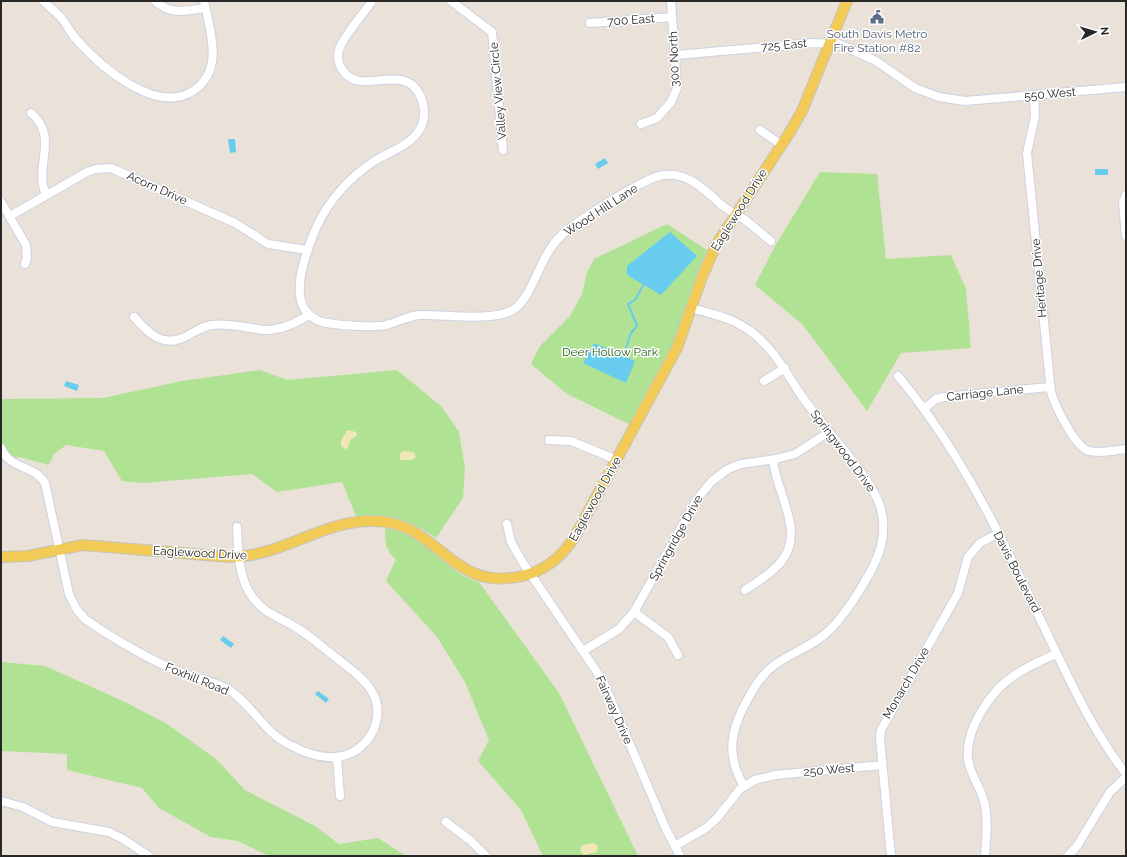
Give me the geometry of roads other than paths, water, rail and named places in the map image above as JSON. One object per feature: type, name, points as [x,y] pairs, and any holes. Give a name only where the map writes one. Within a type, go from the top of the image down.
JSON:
[{"type":"main road","name":"Eaglewood Drive","points":[[1,557],[28,556],[60,548],[101,546],[239,557],[265,553],[346,524],[373,521],[397,524],[411,530],[432,543],[456,565],[479,576],[505,579],[530,574],[551,563],[569,545],[617,460],[677,348],[708,260],[735,214],[782,145],[802,110],[847,1]]},
{"type":"street","points":[[43,1],[62,19],[77,41],[105,67],[150,95],[165,98],[180,96],[192,92],[202,83],[211,70],[213,50],[205,4],[177,11],[164,8],[155,1]]},
{"type":"street","points":[[134,317],[157,337],[171,341],[180,340],[201,328],[212,325],[223,324],[266,330],[276,329],[293,324],[309,315],[301,303],[300,292],[307,250],[324,212],[342,189],[366,167],[409,142],[416,136],[422,125],[424,114],[422,102],[418,93],[411,85],[394,79],[354,81],[347,77],[339,64],[338,55],[340,46],[372,1]]},
{"type":"street","name":"Valley View Circle","points":[[451,1],[492,32],[502,150]]},
{"type":"street","name":"300 North","points":[[641,124],[658,118],[674,97],[678,83],[671,1]]},
{"type":"street","name":"700 East","points":[[590,23],[672,17]]},
{"type":"street","name":"725 East","points":[[676,55],[830,43],[838,44],[876,61],[908,84],[934,96],[975,101]]},
{"type":"street","name":"550 West","points":[[975,101],[1126,87]]},
{"type":"street","name":"Heritage Drive","points":[[1034,95],[1034,116],[1028,152],[1049,387],[1058,411],[1080,445],[1087,450],[1096,452],[1126,449]]},
{"type":"street","points":[[31,113],[42,125],[44,135],[42,186],[46,194]]},
{"type":"street","points":[[760,130],[782,145]]},
{"type":"street","name":"Acorn Drive","points":[[10,216],[46,194],[87,172],[96,169],[111,168],[235,223],[268,244],[307,250]]},
{"type":"street","name":"Wood Hill Lane","points":[[309,315],[324,323],[378,326],[418,315],[456,317],[507,313],[522,301],[547,253],[562,235],[579,222],[656,176],[668,174],[686,177],[771,241]]},
{"type":"street","points":[[1126,195],[1123,206],[1126,236]]},
{"type":"street","points":[[1,202],[26,245],[27,258],[25,264]]},
{"type":"street","name":"Springwood Drive","points":[[692,308],[722,316],[745,327],[765,343],[785,368],[800,394],[875,495],[882,517],[883,532],[875,561],[853,600],[838,621],[815,641],[768,671],[758,683],[739,714],[735,726],[732,749],[736,769],[744,786]]},
{"type":"street","points":[[764,381],[785,368]]},
{"type":"street","name":"Davis Boulevard","points":[[898,376],[924,409],[961,466],[1031,598],[1056,654],[1102,740],[1126,774]]},
{"type":"street","name":"Carriage Lane","points":[[924,409],[936,400],[944,397],[1049,387]]},
{"type":"street","name":"Springridge Drive","points":[[583,651],[619,629],[634,612],[704,489],[717,477],[735,466],[754,461],[773,460],[795,454],[829,432]]},
{"type":"street","points":[[549,440],[571,441],[617,460]]},
{"type":"street","name":"Foxhill Road","points":[[1,448],[8,459],[19,466],[35,472],[45,483],[69,594],[77,610],[85,619],[170,668],[229,690],[244,702],[265,728],[286,743],[310,753],[336,757],[348,754],[358,749],[373,731],[377,709],[371,688],[362,678],[303,632],[270,615],[261,608],[246,587],[239,557],[237,527]]},
{"type":"street","points":[[745,590],[780,564],[790,544],[790,526],[774,472],[773,460]]},
{"type":"street","name":"Fairway Drive","points":[[507,524],[511,542],[530,574],[603,681],[666,829],[680,856]]},
{"type":"street","name":"Monarch Drive","points":[[891,856],[880,739],[882,726],[958,593],[968,557],[980,543],[997,534]]},
{"type":"street","points":[[634,612],[668,637],[678,655]]},
{"type":"street","points":[[986,856],[985,804],[972,775],[968,758],[968,745],[973,727],[996,693],[1008,680],[1056,654]]},
{"type":"street","points":[[336,757],[340,796]]},
{"type":"street","name":"250 West","points":[[744,786],[761,778],[775,775],[882,765]]},
{"type":"street","points":[[1068,856],[1077,846],[1110,792],[1126,778]]},
{"type":"street","points":[[675,846],[706,828],[744,786]]},
{"type":"street","points":[[1,801],[23,807],[52,822],[109,832],[123,839],[149,856]]},
{"type":"street","points":[[446,822],[470,840],[486,856]]},
{"type":"water","points":[[228,139],[235,139],[236,152],[230,153]]},
{"type":"water","points":[[605,158],[608,163],[598,169],[595,164]]},
{"type":"water","points":[[1095,169],[1108,169],[1108,175],[1095,175]]},
{"type":"water","points":[[670,232],[697,256],[661,295],[627,275],[627,266]]},
{"type":"water","points":[[594,343],[635,361],[626,383],[583,363]]},
{"type":"water","points":[[66,381],[79,385],[77,391],[64,386]]},
{"type":"water","points":[[223,636],[234,644],[231,648],[220,640]]},
{"type":"water","points":[[318,691],[329,699],[326,703],[315,694]]},
{"type":"waterway","points":[[623,357],[631,333],[637,326],[628,304],[635,300],[645,282]]},
{"type":"place","name":"South Davis Metro Fire Station #82","points":[[877,17]]},
{"type":"park label","name":"Deer Hollow Park","points":[[610,352]]}]
